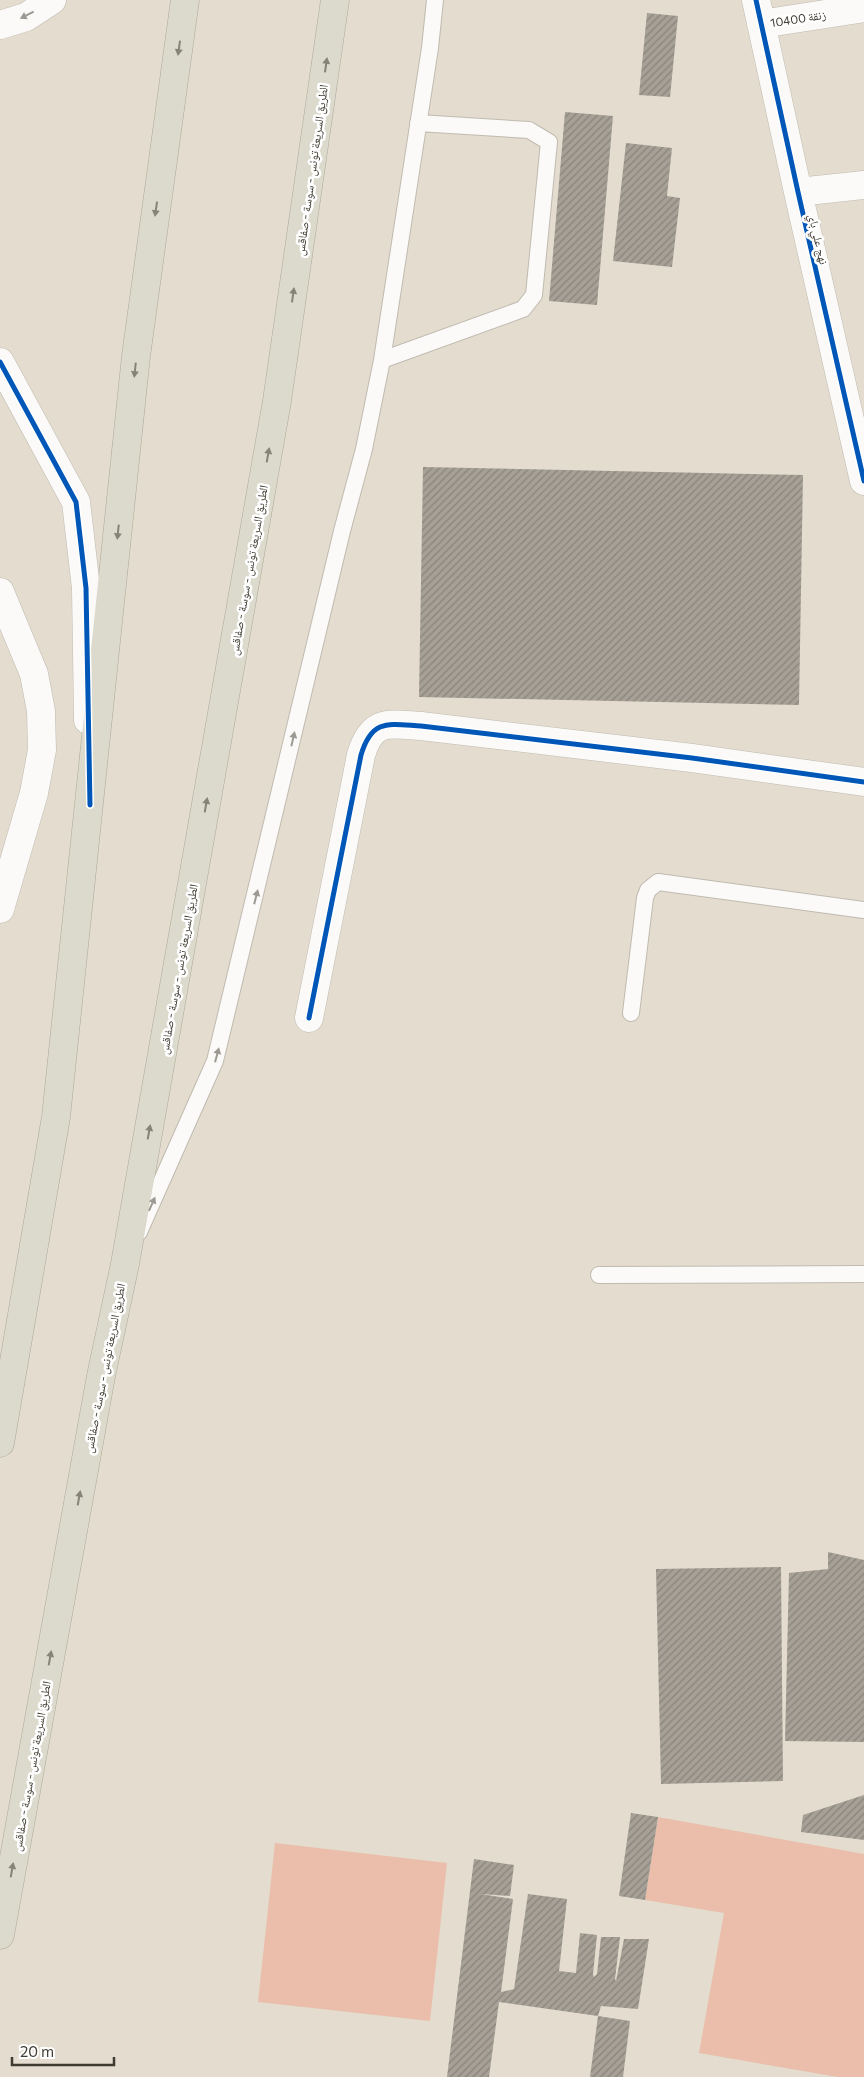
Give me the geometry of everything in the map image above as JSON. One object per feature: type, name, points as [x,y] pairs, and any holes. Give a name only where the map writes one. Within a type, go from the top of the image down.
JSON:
[{"type":"highway","points":[[0,1443],[56,1116],[136,356],[185,0]]},
{"type":"highway","name":"الطريق السريعة تونس - سوسة - صفاقس","points":[[0,1935],[100,1386],[125,1264],[277,401],[334,0]]},
{"type":"street","points":[[0,25],[26,17],[52,0]]},
{"type":"street","name":"زنقة 10400","points":[[759,12],[864,8]]},
{"type":"street","name":"نهج علي باي","points":[[759,12],[864,481]]},
{"type":"street","points":[[798,192],[864,186]]},
{"type":"street","points":[[3,375],[76,502],[86,588],[90,805]]},
{"type":"street","points":[[0,592],[34,674],[41,711],[42,750],[34,793],[0,910]]},
{"type":"street","points":[[309,1018],[361,754],[366,739],[376,728],[394,724],[421,726],[682,757],[864,782]]},
{"type":"lane","points":[[125,1264],[216,1061],[342,531],[364,449],[382,360],[430,48],[435,0]]},
{"type":"lane","points":[[382,360],[523,309],[534,295],[549,142],[529,130],[418,123]]},
{"type":"lane","points":[[631,1013],[645,898],[648,890],[658,882],[864,910]]},
{"type":"lane","points":[[599,1275],[864,1274]]},
{"type":"shaded area","points":[[658,1817],[864,1854],[864,2077],[838,2077],[699,2053],[724,1913],[645,1900]]},
{"type":"shaded area","points":[[275,1843],[447,1863],[430,2021],[258,2002]]},
{"type":"building","points":[[647,13],[678,16],[670,97],[639,95]]},
{"type":"building","points":[[565,112],[613,116],[597,305],[549,301]]},
{"type":"building","points":[[626,143],[672,148],[667,196],[680,198],[672,267],[613,261]]},
{"type":"building","points":[[423,467],[803,475],[799,705],[419,697]]},
{"type":"building","points":[[828,1552],[864,1560],[864,1742],[785,1741],[789,1573],[828,1569]]},
{"type":"building","points":[[781,1567],[783,1781],[661,1784],[656,1569]]},
{"type":"building","points":[[864,1795],[864,1840],[801,1832],[803,1815]]},
{"type":"building","points":[[631,1813],[658,1817],[645,1900],[619,1896]]},
{"type":"building","points":[[474,1859],[514,1865],[510,1896],[480,1894],[513,1899],[501,1992],[514,1989],[528,1894],[567,1899],[559,1971],[576,1973],[580,1933],[597,1935],[594,1977],[597,1974],[601,1937],[620,1937],[616,1981],[624,1939],[649,1939],[638,2009],[601,2006],[598,2016],[499,2002],[489,2077],[447,2077]]},
{"type":"building","points":[[598,2016],[630,2021],[623,2077],[590,2077]]},
{"type":"cycle path","points":[[756,0],[864,481]]},
{"type":"cycle path","points":[[0,362],[76,502],[86,588],[90,805]]},
{"type":"cycle path","points":[[309,1018],[361,755],[365,743],[371,735],[376,729],[383,726],[400,724],[421,726],[692,758],[864,782]]}]
